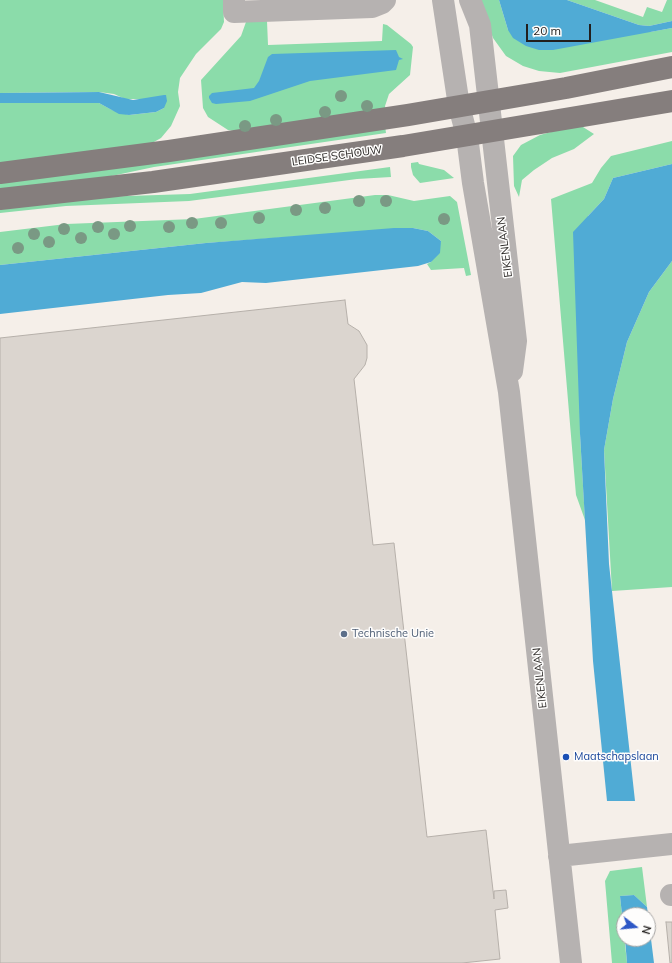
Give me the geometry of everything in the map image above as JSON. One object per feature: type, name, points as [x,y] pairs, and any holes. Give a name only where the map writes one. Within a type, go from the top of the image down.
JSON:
[{"type":"main road","points":[[0,173],[169,151],[459,106],[672,67]]},
{"type":"main road","name":"LEIDSE SCHOUW","points":[[0,199],[153,182],[467,136],[672,101]]},
{"type":"street","points":[[234,0],[234,12],[372,7],[382,3],[385,0]]},
{"type":"street","points":[[443,0],[459,106]]},
{"type":"street","points":[[470,0],[480,25],[489,101]]},
{"type":"street","name":"EIKENLAAN","points":[[489,101],[516,341],[509,392]]},
{"type":"street","name":"EIKENLAAN","points":[[459,106],[467,136],[476,206],[509,392],[571,963]]},
{"type":"street","points":[[559,856],[672,844]]},
{"type":"green space","points":[[0,0],[223,0],[224,22],[221,29],[196,54],[180,78],[178,92],[180,106],[171,126],[161,138],[152,143],[0,167],[0,103],[99,103],[112,110],[129,115],[156,112],[164,108],[142,99],[125,99],[114,94],[99,92],[0,93]]},
{"type":"green space","points":[[479,0],[499,0],[508,30],[650,32],[672,28],[672,52],[560,73],[539,71],[523,66],[506,56],[493,38]]},
{"type":"green space","points":[[567,0],[595,0],[643,17],[647,7],[662,12],[667,0],[672,0],[672,21],[649,26],[639,25]]},
{"type":"green space","points":[[267,21],[268,45],[382,41],[383,24],[387,25],[413,47],[410,75],[389,94],[385,106],[386,111],[242,132],[228,130],[208,117],[203,108],[201,80],[241,36],[246,22]]},
{"type":"green space","points":[[385,126],[386,133],[154,167],[88,181],[0,192],[0,181]]},
{"type":"green space","points":[[569,127],[583,127],[594,134],[574,149],[552,158],[522,180],[519,197],[514,186],[513,156],[521,145],[540,135]]},
{"type":"green space","points":[[672,141],[672,164],[613,178],[604,199],[588,216],[580,434],[585,520],[576,495],[551,199],[592,183],[601,168],[611,156]]},
{"type":"green space","points":[[418,162],[419,164],[444,170],[454,178],[420,183],[413,175],[411,167],[411,163]]},
{"type":"green space","points":[[390,167],[391,177],[357,179],[189,201],[66,206],[0,213],[0,206],[64,198],[190,194]]},
{"type":"green space","points":[[375,195],[388,195],[414,201],[450,196],[457,202],[471,275],[466,276],[464,268],[431,270],[427,264],[431,262],[441,241],[428,231],[413,228],[206,243],[0,265],[0,232],[66,224],[194,219]]},
{"type":"green space","points":[[672,261],[672,587],[612,591],[604,450],[613,399],[627,342],[649,292]]},
{"type":"green space","points":[[642,867],[647,907],[634,895],[620,896],[621,907],[616,907],[616,947],[625,947],[627,963],[612,963],[605,881],[610,871]]},
{"type":"water","points":[[499,0],[567,0],[639,25],[649,26],[672,21],[672,28],[553,50],[539,50],[526,46],[513,38],[508,30]]},
{"type":"water","points":[[396,50],[399,57],[403,59],[399,60],[396,70],[310,81],[250,101],[216,104],[212,103],[209,98],[212,93],[254,88],[259,81],[268,57],[272,54]]},
{"type":"water","points":[[99,92],[133,100],[166,95],[167,101],[164,108],[156,112],[129,115],[119,114],[99,103],[0,103],[0,93]]},
{"type":"water","points":[[672,164],[672,261],[649,292],[627,342],[613,399],[604,450],[609,564],[635,801],[607,801],[593,661],[580,434],[573,232],[604,199],[613,178]]},
{"type":"water","points":[[394,228],[413,228],[428,231],[441,241],[440,253],[431,262],[418,266],[266,283],[242,282],[201,293],[168,295],[0,314],[0,265],[206,243]]},
{"type":"water","points":[[634,895],[647,907],[621,907],[620,896]]},
{"type":"water","points":[[626,947],[652,947],[654,963],[627,963]]},
{"type":"building","points":[[345,300],[348,324],[359,331],[367,345],[367,358],[365,365],[354,379],[373,545],[394,543],[427,837],[486,830],[494,899],[494,891],[506,890],[508,908],[495,910],[500,959],[462,963],[0,963],[0,338]]},
{"type":"building","points":[[666,922],[672,922],[672,963],[670,963]]},
{"type":"place","name":"Technische Unie","points":[[344,634]]},
{"type":"place","name":"Maatschapslaan","points":[[566,757]]}]
